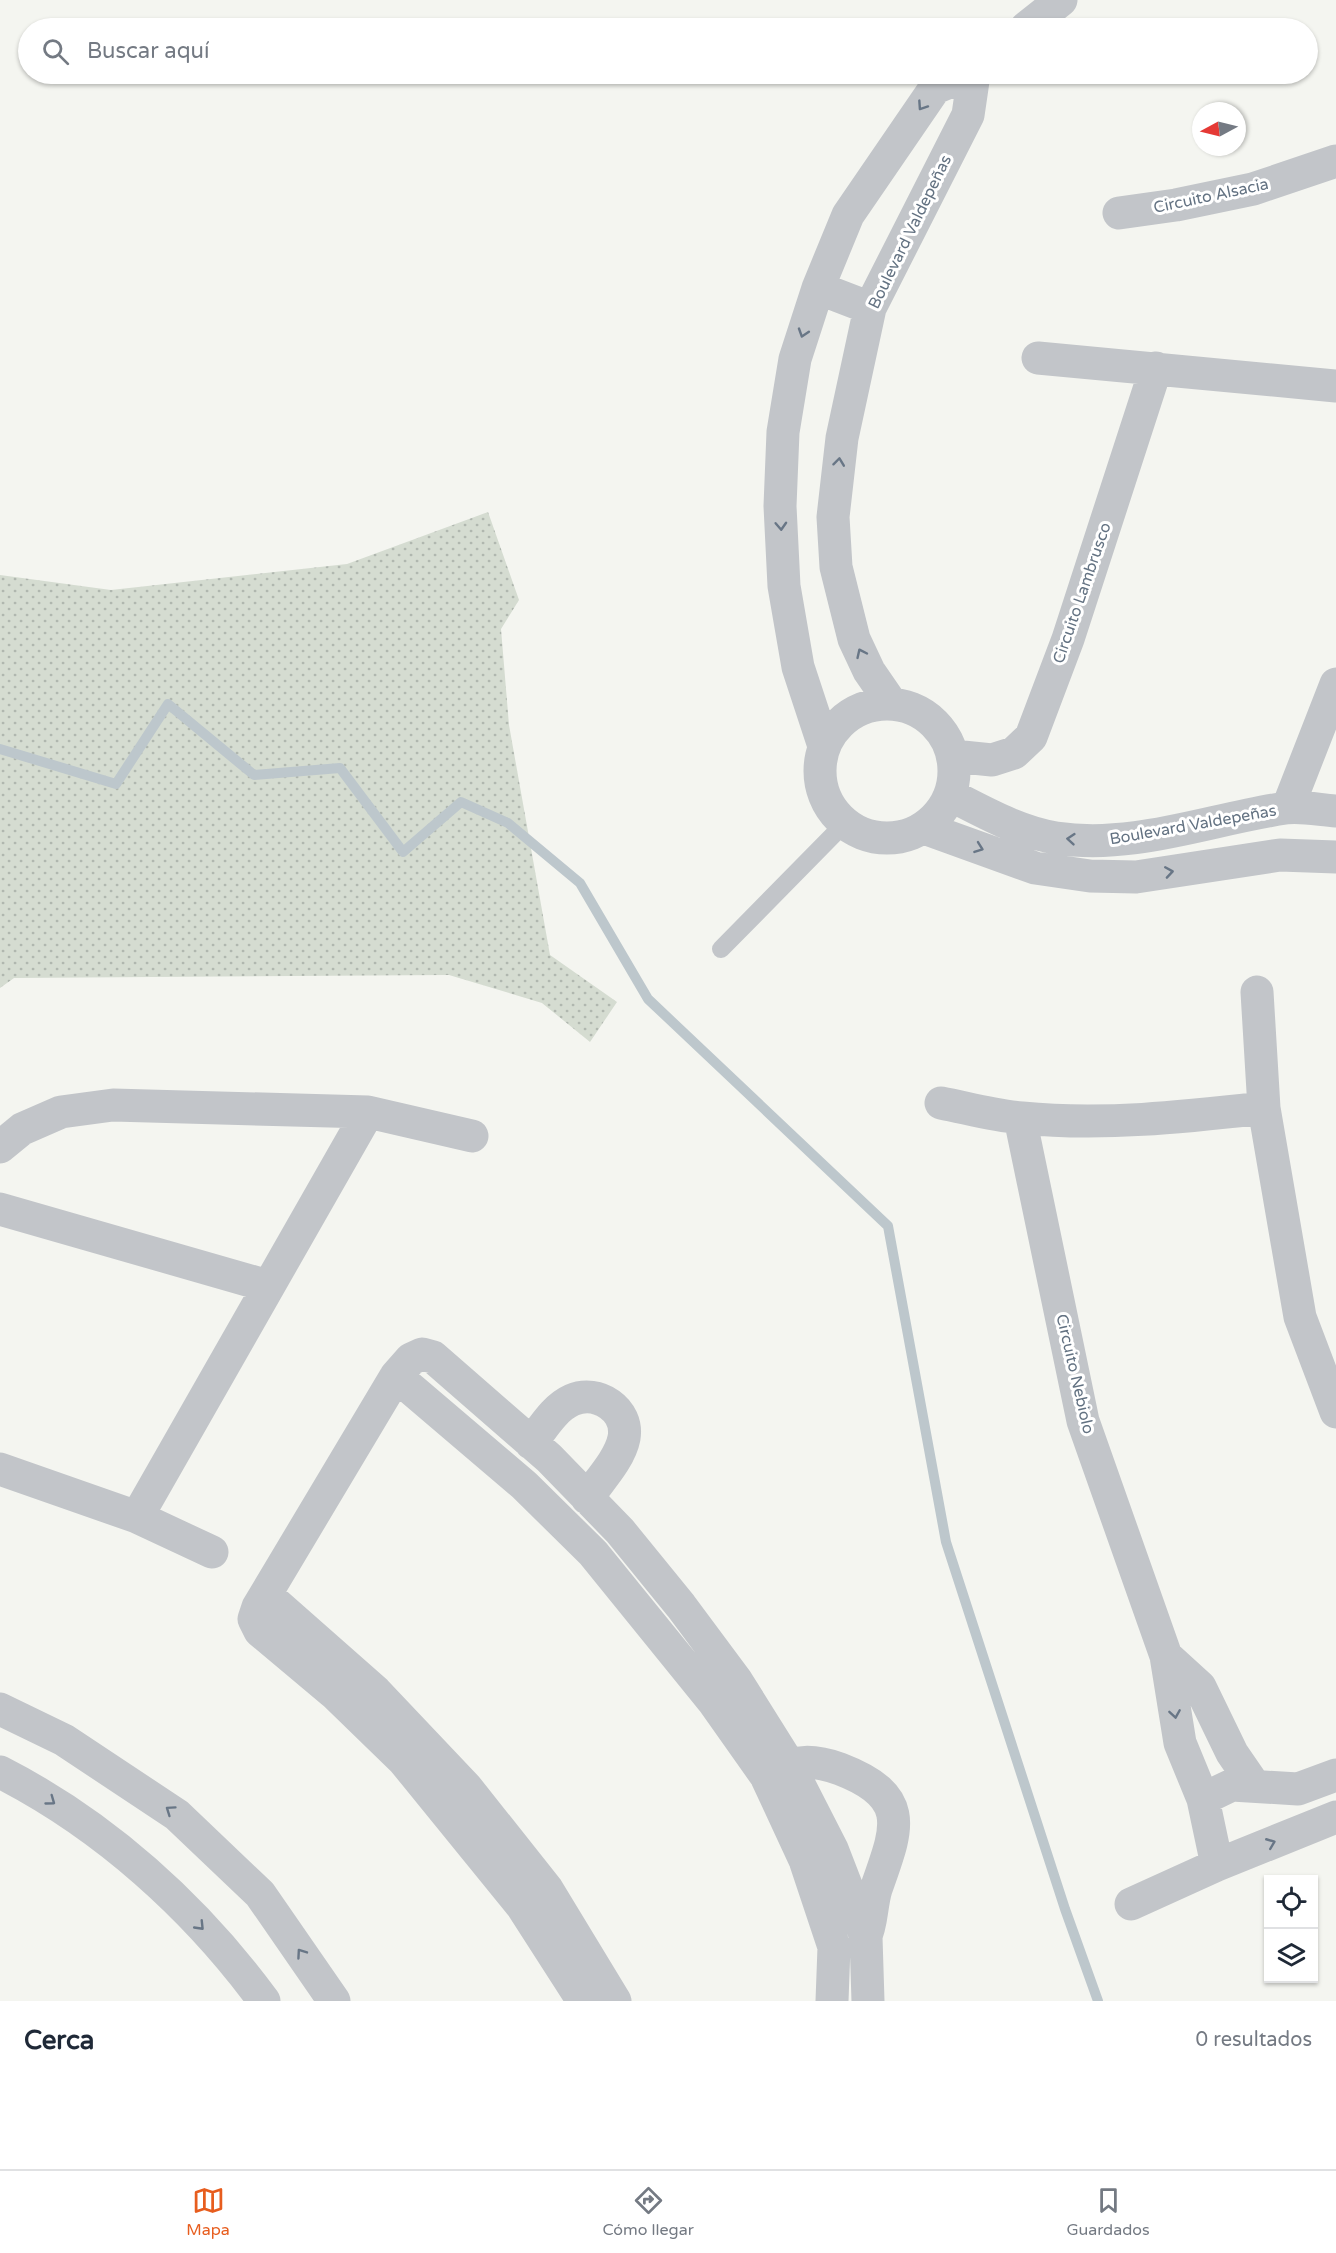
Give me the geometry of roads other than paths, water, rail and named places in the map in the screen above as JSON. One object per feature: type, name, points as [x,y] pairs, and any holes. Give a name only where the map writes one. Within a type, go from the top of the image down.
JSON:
[{"type":"street","points":[[1038,18],[1061,0]]},
{"type":"street","points":[[824,746],[798,667],[784,586],[780,506],[783,432],[795,359],[818,288],[848,215],[935,88],[944,84]]},
{"type":"street","name":"Boulevard Valdepeñas","points":[[891,703],[869,671],[854,639],[836,567],[833,517],[842,438],[870,308],[968,115],[973,84]]},
{"type":"street","name":"Circuito Alsacia","points":[[1119,213],[1253,189],[1336,161]]},
{"type":"street","points":[[818,288],[870,308]]},
{"type":"street","points":[[1038,357],[1336,386]]},
{"type":"street","name":"Circuito Lambrusco","points":[[954,756],[992,760],[1014,753],[1031,737],[1068,639],[1156,368]]},
{"type":"street","points":[[1288,807],[1336,684]]},
{"type":"street","points":[[891,703],[912,708],[931,719],[945,736],[954,756],[955,776],[950,795],[940,813],[924,828],[904,836],[884,838],[863,834],[845,824],[832,811],[825,796],[820,763],[824,746],[835,728],[850,713],[869,705],[891,703]]},
{"type":"street","name":"Boulevard Valdepeñas","points":[[950,795],[1018,828],[1055,838],[1098,841],[1140,837],[1288,807],[1336,811]]},
{"type":"street","points":[[924,828],[1035,868],[1090,876],[1136,877],[1280,855],[1336,857]]},
{"type":"street","points":[[1257,992],[1264,1108],[1300,1317],[1336,1412]]},
{"type":"street","points":[[941,1103],[1020,1118],[1168,1119],[1264,1108]]},
{"type":"street","points":[[0,1147],[22,1129],[61,1112],[113,1105],[368,1112],[472,1136]]},
{"type":"street","points":[[137,1517],[368,1112]]},
{"type":"street","name":"Circuito Nebiolo","points":[[1020,1118],[1083,1421],[1166,1656],[1180,1743],[1203,1799],[1217,1865]]},
{"type":"street","points":[[0,1209],[268,1286]]},
{"type":"street","points":[[583,2001],[522,1906],[404,1761],[334,1693],[260,1630],[254,1619],[258,1607],[396,1376],[411,1359],[422,1354],[433,1357],[540,1450],[620,1531],[681,1606],[736,1680],[777,1770],[834,1947],[832,2001]]},
{"type":"street","points":[[396,1376],[524,1485],[593,1553],[713,1701],[777,1770],[832,1849],[866,1938]]},
{"type":"street","points":[[524,1485],[559,1408],[574,1399],[607,1401],[618,1410],[624,1425],[624,1438],[620,1450],[587,1498]]},
{"type":"street","points":[[0,1469],[137,1517],[212,1552]]},
{"type":"street","points":[[266,1595],[376,1692],[466,1787],[547,1889],[615,2001]]},
{"type":"street","points":[[656,1630],[681,1606]]},
{"type":"street","name":"Circuito Nebiolo","points":[[1166,1656],[1200,1687],[1232,1754],[1254,1785]]},
{"type":"street","points":[[0,1709],[64,1740],[177,1815],[260,1894],[334,2001]]},
{"type":"street","points":[[777,1770],[819,1762],[860,1777],[885,1794],[889,1803],[895,1833],[875,1893],[866,1938],[868,2001]]},
{"type":"street","points":[[0,1772],[35,1790],[144,1868],[239,1968],[264,2001]]},
{"type":"street","points":[[1203,1799],[1232,1785],[1254,1785],[1281,1790],[1298,1789],[1336,1775]]},
{"type":"street","points":[[1131,1904],[1217,1865],[1336,1816]]},
{"type":"street","points":[[834,1947],[866,1938]]},
{"type":"lane","points":[[721,949],[845,824]]},
{"type":"waterway","points":[[0,749],[116,784],[168,704],[254,775],[340,768],[403,852],[461,802],[508,823],[580,883],[648,999],[888,1226],[946,1542],[1065,1909],[1098,2001]]}]
